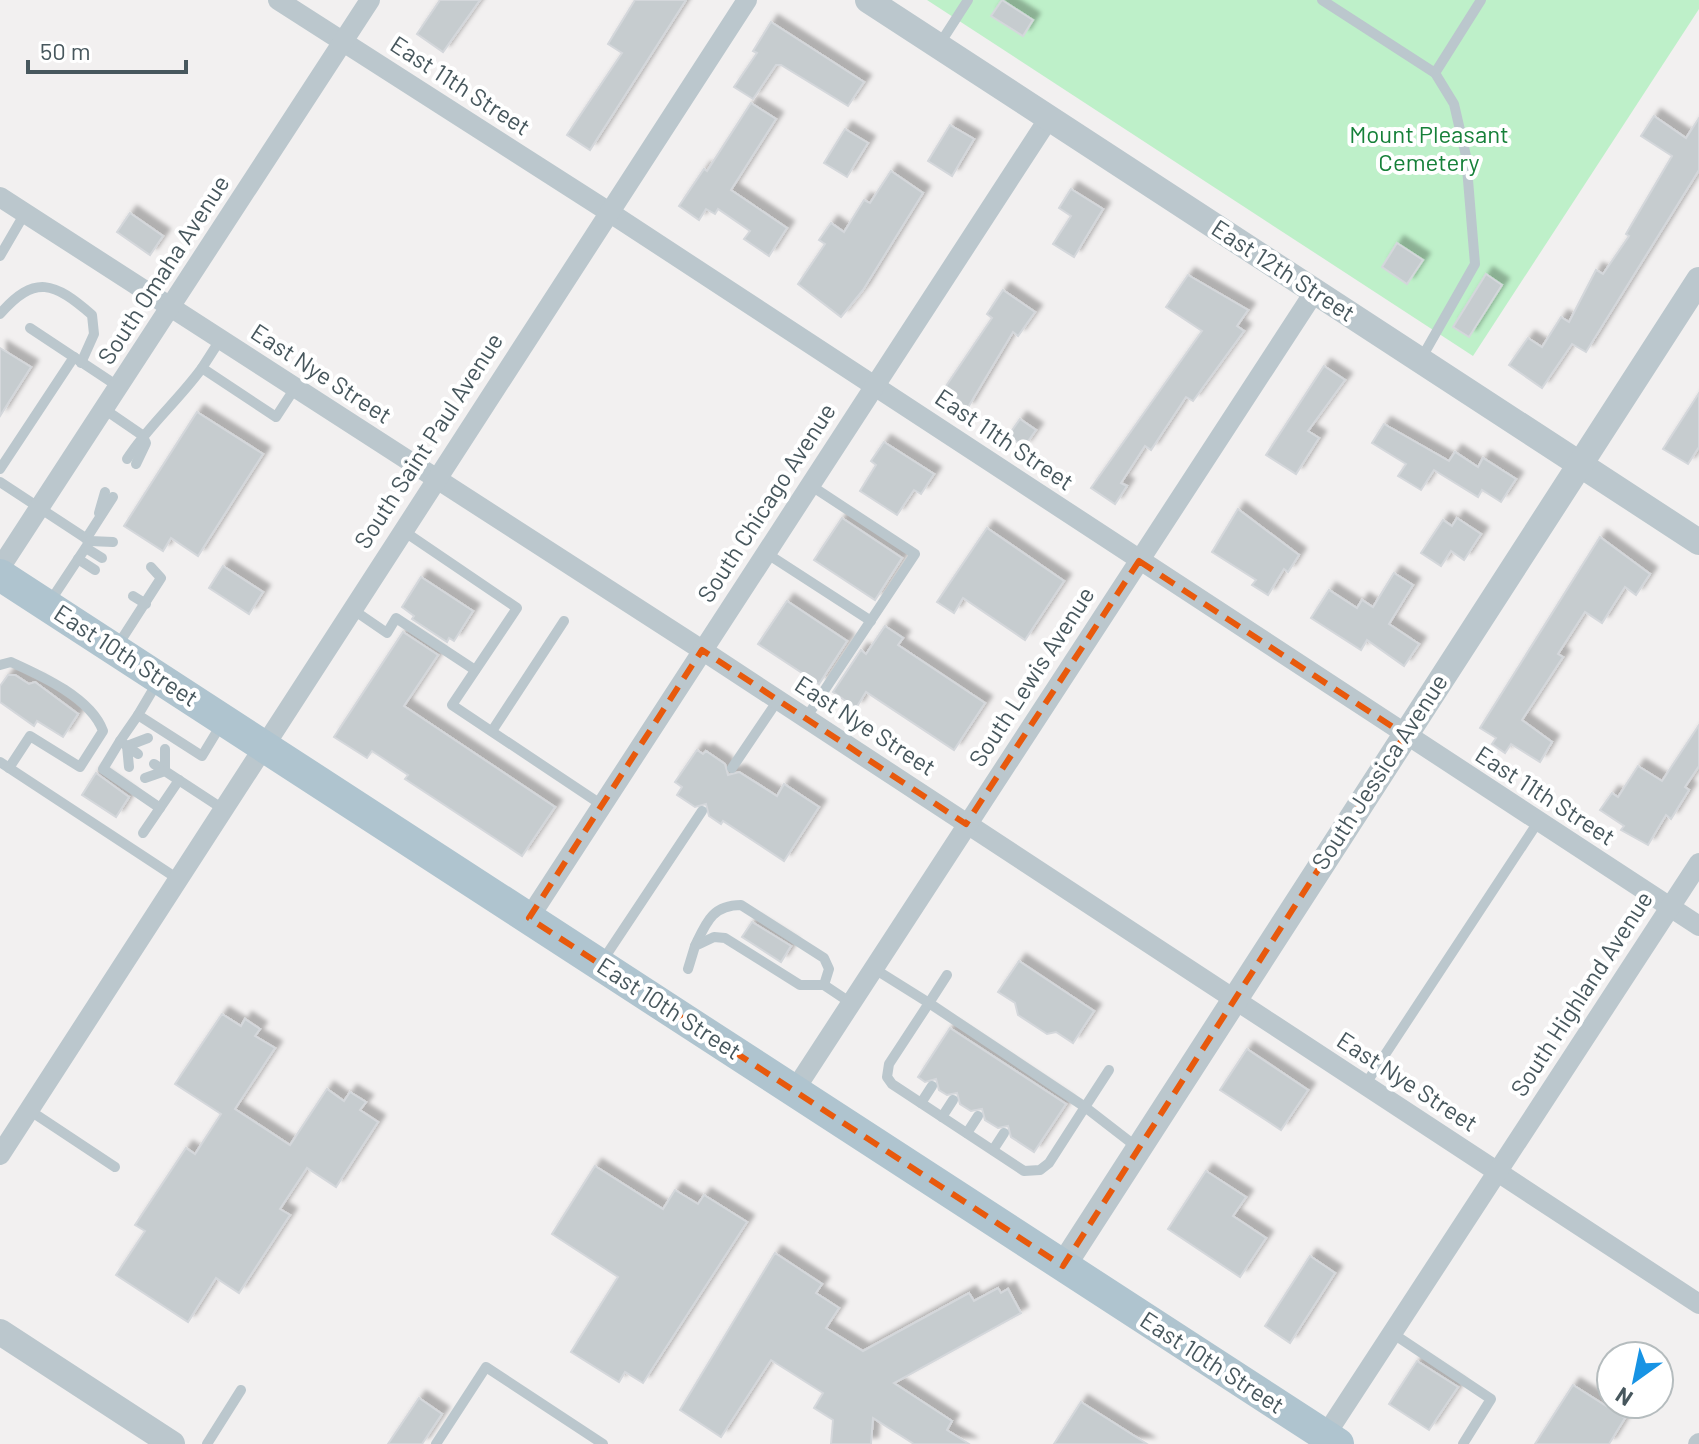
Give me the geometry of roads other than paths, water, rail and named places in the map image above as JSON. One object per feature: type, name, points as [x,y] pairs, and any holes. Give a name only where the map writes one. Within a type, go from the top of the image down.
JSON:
[{"type":"main road","name":"East 10th Street","points":[[0,575],[1332,1440]]},
{"type":"street","name":"East 11th Street","points":[[278,0],[609,212],[1699,926]]},
{"type":"street","name":"South Omaha Avenue","points":[[0,568],[370,0]]},
{"type":"street","name":"South Saint Paul Avenue","points":[[0,1155],[747,0]]},
{"type":"street","name":"East 12th Street","points":[[868,0],[1699,542]]},
{"type":"street","name":"South Chicago Avenue","points":[[529,918],[1049,118]]},
{"type":"street","name":"East Nye Street","points":[[0,197],[702,650],[1699,1304]]},
{"type":"street","name":"South Jessica Avenue","points":[[1063,1266],[1232,999],[1699,280]]},
{"type":"street","name":"South Lewis Avenue","points":[[794,1091],[1315,291]]},
{"type":"street","name":"South Highland Avenue","points":[[1332,1440],[1392,1333],[1699,863]]},
{"type":"street","points":[[0,1332],[172,1444]]},
{"type":"lane","points":[[939,46],[968,0]]},
{"type":"lane","points":[[1322,0],[1435,73],[1454,104],[1466,156],[1475,264],[1420,362]]},
{"type":"lane","points":[[1435,73],[1481,0]]},
{"type":"lane","points":[[0,256],[25,213]]},
{"type":"lane","points":[[0,314],[20,292],[37,286],[57,291],[92,315],[94,334],[0,469]]},
{"type":"lane","points":[[30,328],[119,387]]},
{"type":"lane","points":[[142,435],[181,397],[220,340]]},
{"type":"lane","points":[[202,368],[276,417],[295,388]]},
{"type":"lane","points":[[104,409],[142,435],[146,443],[131,461]]},
{"type":"lane","points":[[0,482],[87,542],[102,558]]},
{"type":"lane","points":[[806,718],[915,554],[810,485]]},
{"type":"lane","points":[[48,605],[78,559],[109,495]]},
{"type":"lane","points":[[402,530],[517,608],[452,705],[602,805]]},
{"type":"lane","points":[[87,542],[113,542]]},
{"type":"lane","points":[[766,553],[871,621]]},
{"type":"lane","points":[[78,559],[95,570]]},
{"type":"lane","points":[[115,649],[161,578],[151,567]]},
{"type":"lane","points":[[141,584],[153,593]]},
{"type":"lane","points":[[133,596],[146,604]]},
{"type":"lane","points":[[351,609],[387,633],[396,618],[475,670]]},
{"type":"lane","points":[[492,731],[564,621]]},
{"type":"lane","points":[[0,665],[11,662],[37,674],[97,714],[103,731],[80,767],[30,736],[5,765],[178,879]]},
{"type":"lane","points":[[160,678],[124,744],[103,769],[160,808]]},
{"type":"lane","points":[[732,768],[778,700]]},
{"type":"lane","points":[[138,715],[202,756],[224,720]]},
{"type":"lane","points":[[124,744],[148,738]]},
{"type":"lane","points":[[124,744],[138,754]]},
{"type":"lane","points":[[124,744],[129,767]]},
{"type":"lane","points":[[165,749],[165,771]]},
{"type":"lane","points":[[154,764],[223,809]]},
{"type":"lane","points":[[145,778],[165,771]]},
{"type":"lane","points":[[143,833],[179,780]]},
{"type":"lane","points":[[600,964],[702,811]]},
{"type":"lane","points":[[1365,1085],[1538,822]]},
{"type":"lane","points":[[688,969],[695,946],[713,912],[726,905],[741,905],[824,958],[829,969],[824,985]]},
{"type":"lane","points":[[695,946],[714,937],[725,938],[800,985],[824,985],[851,1003]]},
{"type":"lane","points":[[873,968],[929,1003],[987,1047],[1085,1107],[1138,1148]]},
{"type":"lane","points":[[947,975],[889,1064],[887,1077],[1024,1171],[1040,1170],[1049,1163],[1109,1070]]},
{"type":"lane","points":[[921,1103],[932,1086]]},
{"type":"lane","points":[[942,1117],[953,1100]]},
{"type":"lane","points":[[29,1110],[115,1167]]},
{"type":"lane","points":[[967,1133],[978,1116]]},
{"type":"lane","points":[[993,1150],[1004,1133]]},
{"type":"lane","points":[[1392,1333],[1491,1399],[1463,1444]]},
{"type":"lane","points":[[436,1444],[486,1367],[603,1444]]},
{"type":"lane","points":[[207,1444],[241,1390]]},
{"type":"park label","name":"Mount Pleasant Cemetery","points":[[1429,149]]}]
